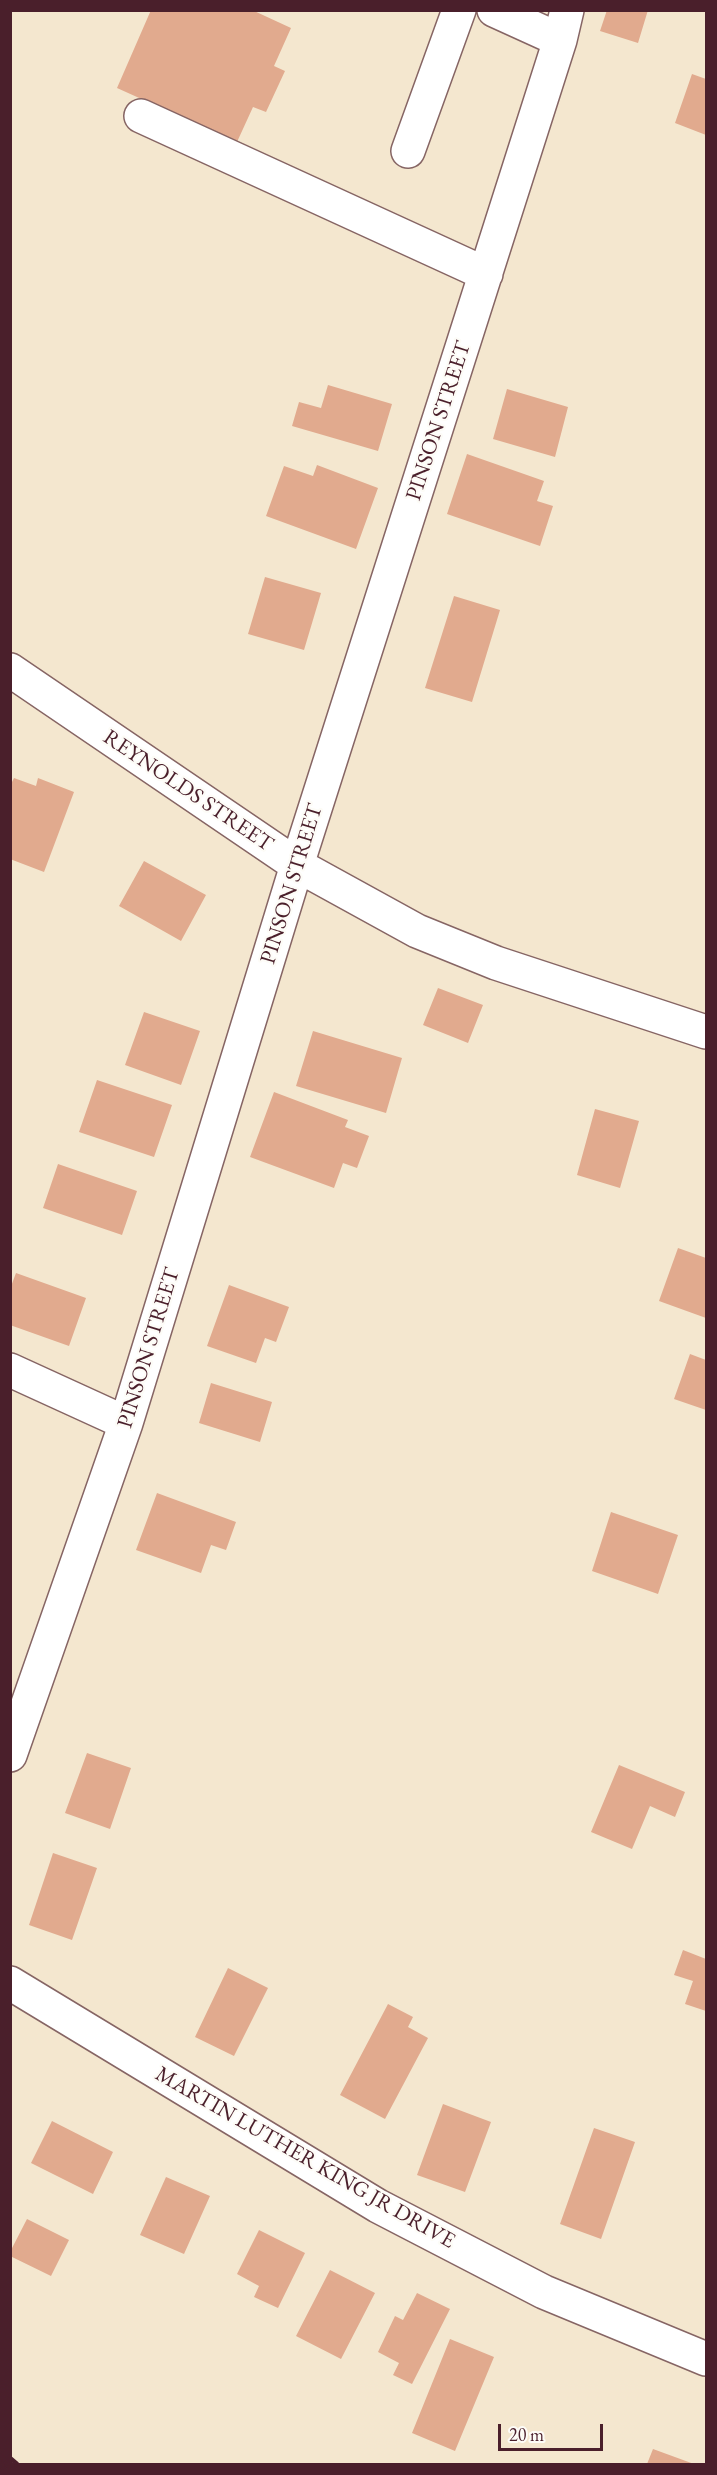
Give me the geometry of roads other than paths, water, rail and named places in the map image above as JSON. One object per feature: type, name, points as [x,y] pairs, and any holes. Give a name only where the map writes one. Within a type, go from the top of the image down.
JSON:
[{"type":"street","points":[[408,151],[459,10]]},
{"type":"street","points":[[494,10],[564,25]]},
{"type":"street","name":"PINSON STREET","points":[[10,1755],[126,1423],[297,865],[564,25]]},
{"type":"street","points":[[141,116],[486,274]]},
{"type":"street","name":"REYNOLDS STREET","points":[[10,670],[297,865],[417,931],[496,963],[706,1032]]},
{"type":"street","points":[[10,1370],[126,1423]]},
{"type":"street","name":"MARTIN LUTHER KING JR DRIVE","points":[[10,1983],[378,2206],[544,2292],[706,2359]]},
{"type":"railway","points":[[10,2458],[17,2464]]}]
